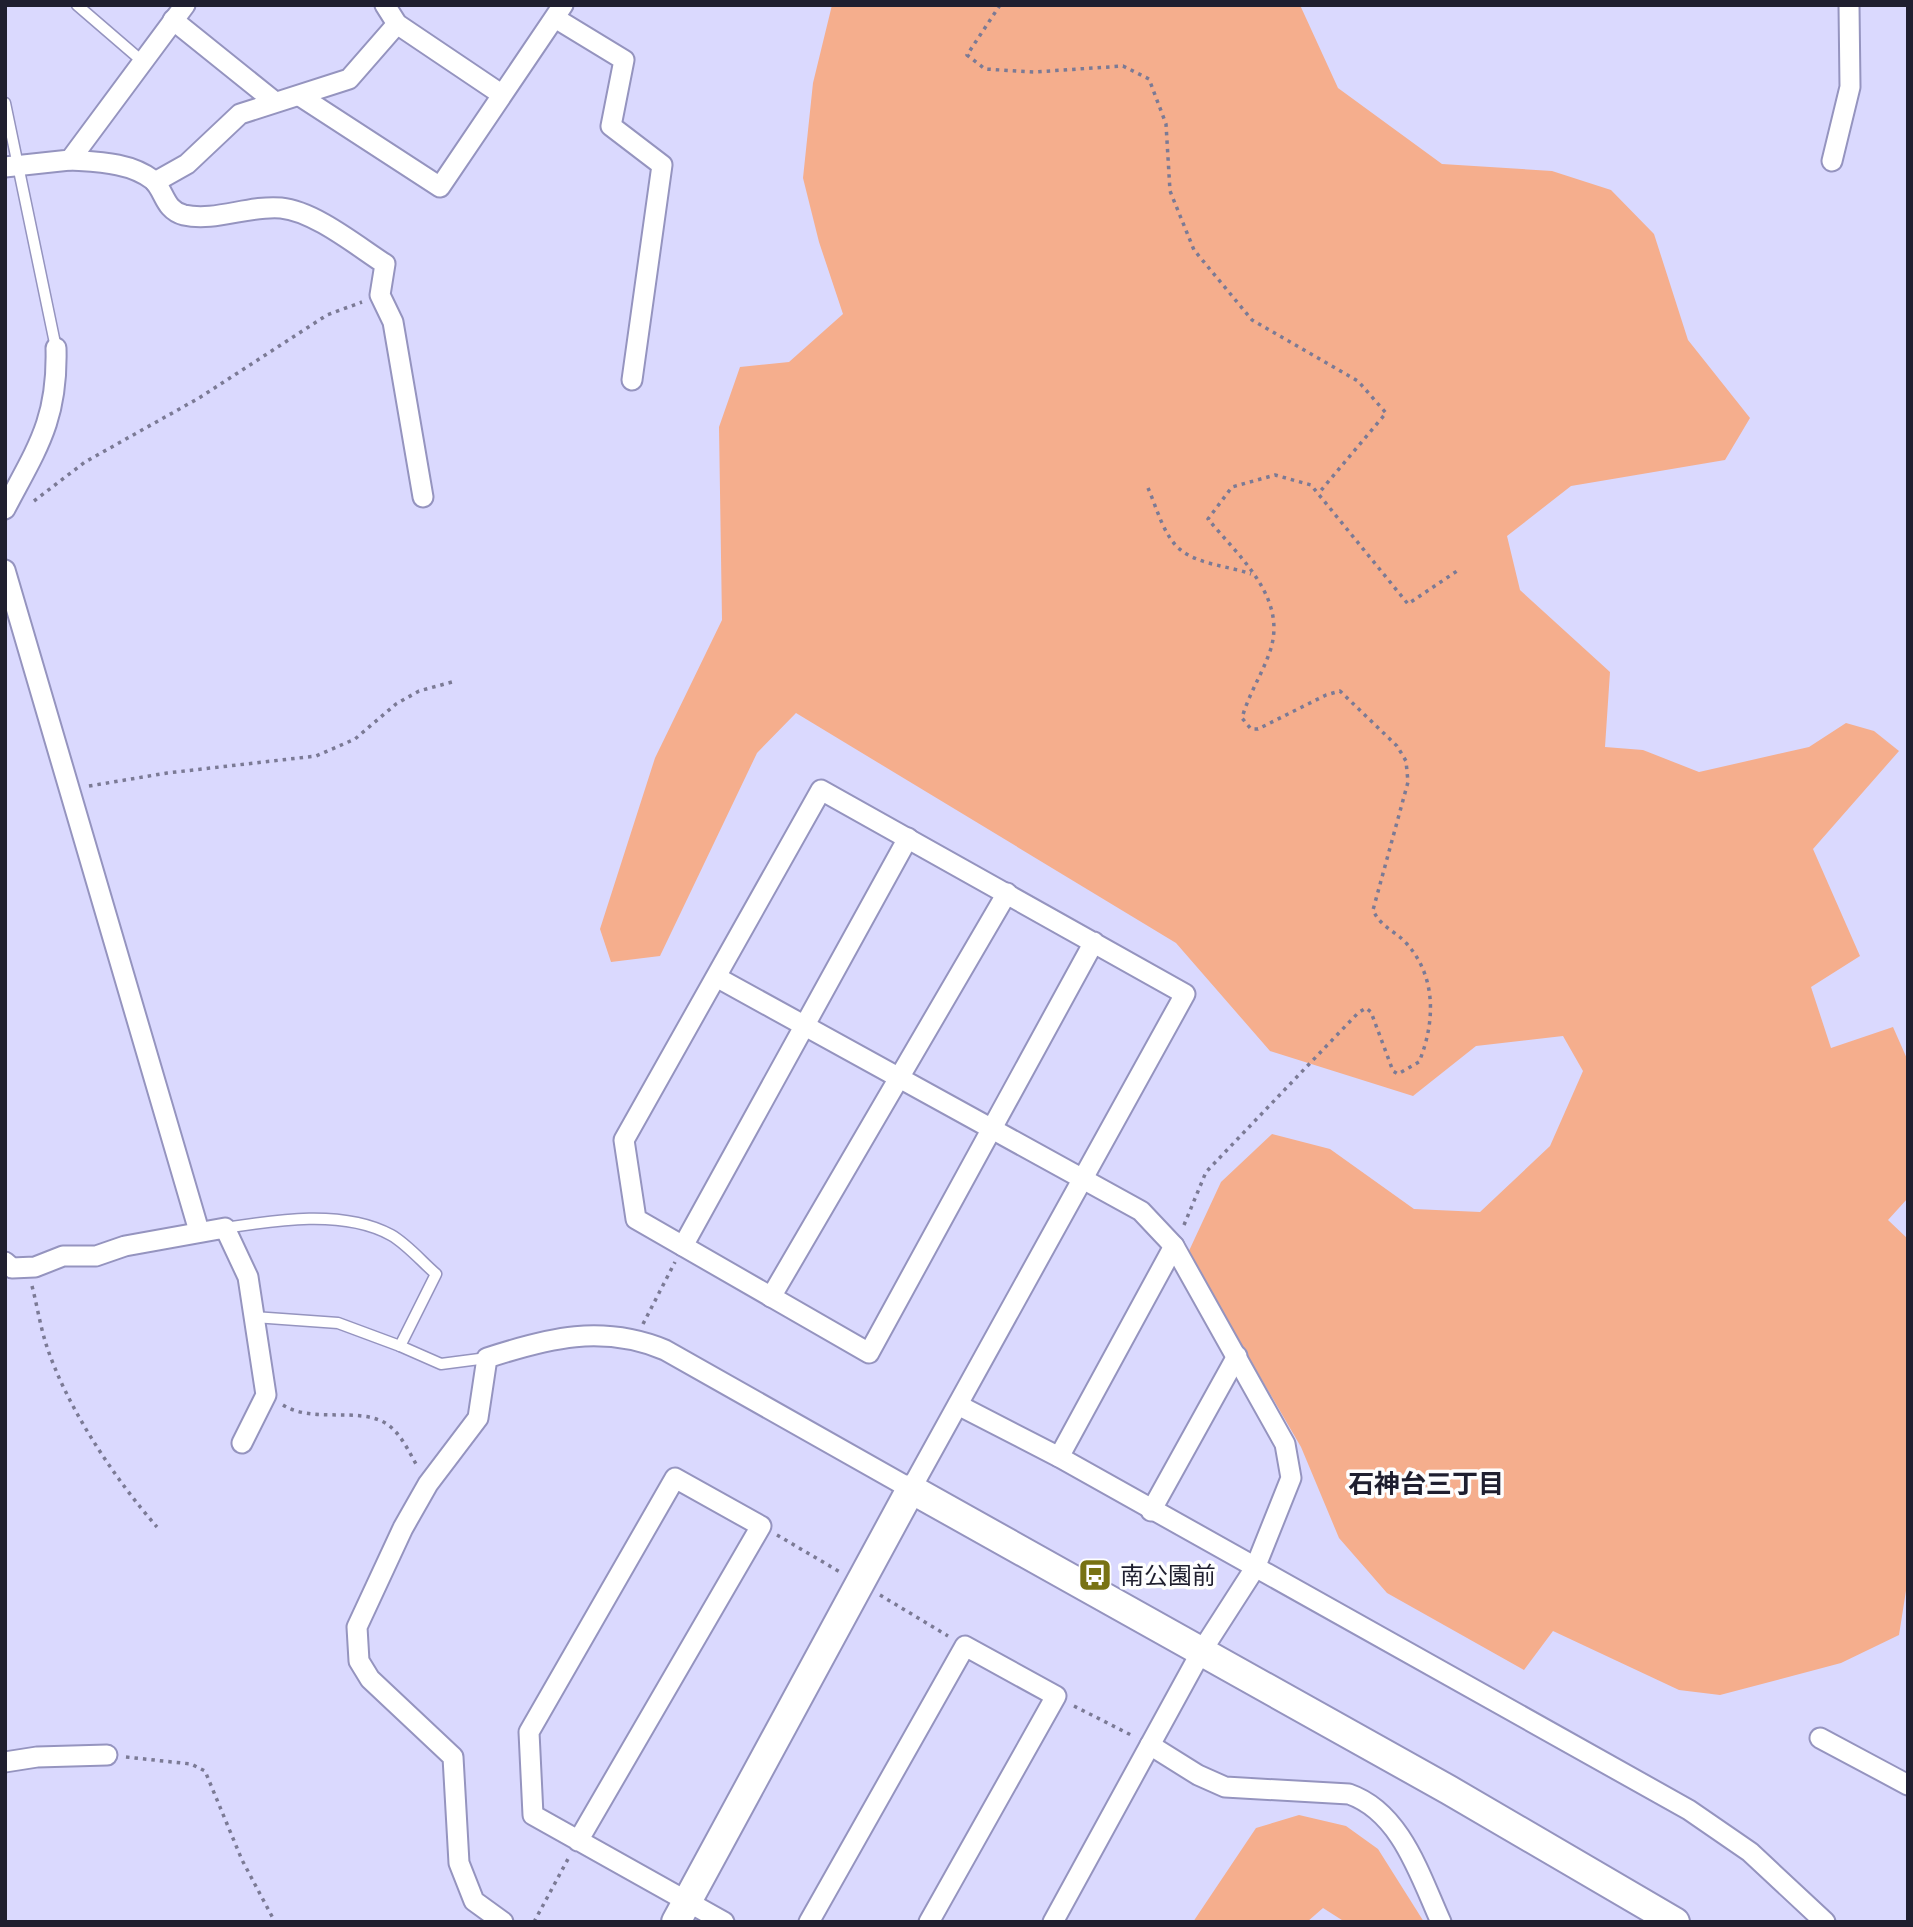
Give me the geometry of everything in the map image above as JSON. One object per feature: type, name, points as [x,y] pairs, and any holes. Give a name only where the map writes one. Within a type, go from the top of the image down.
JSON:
[{"type":"street","points":[[385,5],[397,24],[501,94]]},
{"type":"street","points":[[1832,161],[1850,87],[1849,5]]},
{"type":"street","points":[[300,96],[440,187],[559,11],[624,60],[611,126],[662,165],[632,380]]},
{"type":"street","points":[[70,160],[179,13],[275,102]]},
{"type":"street","points":[[155,182],[187,164],[240,114],[349,79],[397,24]]},
{"type":"street","points":[[13,167],[70,160],[110,162],[141,173],[155,182],[166,204],[182,215],[281,208],[320,222],[385,264],[380,295],[393,322],[423,497]]},
{"type":"street","points":[[5,509],[47,429],[57,383],[56,348]]},
{"type":"street","points":[[5,569],[198,1231]]},
{"type":"street","points":[[681,1911],[1185,994],[1094,942],[1007,893],[821,790],[718,978],[624,1140],[636,1219],[869,1353],[1094,942]]},
{"type":"street","points":[[683,1246],[908,838]]},
{"type":"street","points":[[771,1297],[1007,893]]},
{"type":"street","points":[[718,978],[1141,1211],[1174,1246],[1285,1444],[1291,1478],[1255,1568],[1201,1652],[1053,1922]]},
{"type":"street","points":[[5,1262],[12,1268],[28,1267],[63,1256],[96,1256],[125,1246],[225,1228],[248,1277],[267,1395],[242,1443]]},
{"type":"street","points":[[1059,1457],[1174,1246]]},
{"type":"street","points":[[503,1922],[474,1901],[459,1863],[453,1757],[370,1679],[359,1661],[357,1627],[403,1528],[428,1484],[478,1418],[487,1358],[543,1339],[582,1336],[636,1338],[665,1350],[1449,1790],[1675,1922]]},
{"type":"street","points":[[1151,1511],[1237,1356]]},
{"type":"street","points":[[958,1405],[1059,1457],[1151,1511],[1689,1810],[1750,1852],[1825,1922]]},
{"type":"street","points":[[578,1841],[761,1525],[675,1478],[529,1732],[533,1815],[578,1841],[681,1911],[724,1922]]},
{"type":"street","points":[[808,1922],[965,1646],[1056,1696],[929,1922]]},
{"type":"street","points":[[1820,1738],[1908,1785]]},
{"type":"street","points":[[1150,1745],[1198,1775],[1225,1787],[1349,1794],[1366,1800],[1385,1819],[1406,1847],[1441,1922]]},
{"type":"street","points":[[5,1762],[37,1757],[107,1755]]},
{"type":"lane","points":[[77,5],[142,61]]},
{"type":"lane","points":[[5,103],[13,167],[56,348]]},
{"type":"lane","points":[[225,1228],[291,1218],[365,1224],[392,1236],[436,1274],[400,1346]]},
{"type":"lane","points":[[254,1317],[338,1323],[441,1364],[487,1358]]},
{"type":"path","points":[[1000,5],[967,55],[985,69],[1034,72],[1123,66],[1149,79],[1166,124],[1170,191],[1195,250],[1252,320],[1358,381],[1386,413],[1318,494]]},
{"type":"path","points":[[25,507],[86,462],[199,398],[327,315],[380,295]]},
{"type":"path","points":[[1174,1246],[1206,1172],[1358,1013],[1366,1008],[1371,1012],[1393,1071],[1398,1074],[1419,1062],[1433,1008],[1423,970],[1415,954],[1406,943],[1382,925],[1373,910],[1408,782],[1406,761],[1397,746],[1340,691],[1326,695],[1258,729],[1251,729],[1242,718],[1275,634],[1272,606],[1253,575],[1208,519],[1232,487],[1275,475],[1311,485],[1408,604],[1457,571]]},
{"type":"path","points":[[1148,488],[1169,535],[1182,551],[1200,560],[1253,575]]},
{"type":"path","points":[[69,789],[167,773],[316,756],[355,739],[396,704],[419,691],[452,682]]},
{"type":"path","points":[[636,1338],[683,1246]]},
{"type":"path","points":[[28,1267],[46,1344],[78,1413],[140,1507],[157,1527]]},
{"type":"path","points":[[267,1395],[303,1413],[374,1419],[386,1424],[399,1435],[428,1484]]},
{"type":"path","points":[[1056,1696],[1150,1745]]},
{"type":"path","points":[[107,1755],[191,1763],[205,1771],[242,1860],[275,1922]]},
{"type":"path","points":[[534,1922],[578,1841]]},
{"type":"shaded area","points":[[832,5],[1300,5],[1338,88],[1442,164],[1552,171],[1611,190],[1654,234],[1688,340],[1750,418],[1725,460],[1571,486],[1507,536],[1520,590],[1610,672],[1605,747],[1643,750],[1699,772],[1809,747],[1846,723],[1874,731],[1899,751],[1813,849],[1860,956],[1811,987],[1831,1048],[1893,1027],[1908,1061],[1908,1198],[1888,1220],[1908,1239],[1908,1578],[1899,1635],[1841,1663],[1720,1695],[1679,1690],[1553,1631],[1524,1670],[1387,1593],[1339,1538],[1301,1447],[1188,1253],[1221,1182],[1272,1134],[1330,1149],[1414,1209],[1480,1212],[1550,1146],[1583,1071],[1563,1036],[1476,1046],[1413,1096],[1270,1051],[1176,943],[796,713],[757,753],[660,956],[611,962],[600,929],[655,758],[722,620],[719,427],[740,367],[789,362],[843,314],[819,242],[803,178],[813,83]]},
{"type":"shaded area","points":[[1299,1815],[1346,1826],[1378,1849],[1424,1922],[1345,1922],[1323,1908],[1307,1922],[1193,1922],[1256,1828]]},
{"type":"place","name":"南公園前","points":[[1095,1575]]},
{"type":"district","name":"石神台三丁目","points":[[1426,1483]]}]
